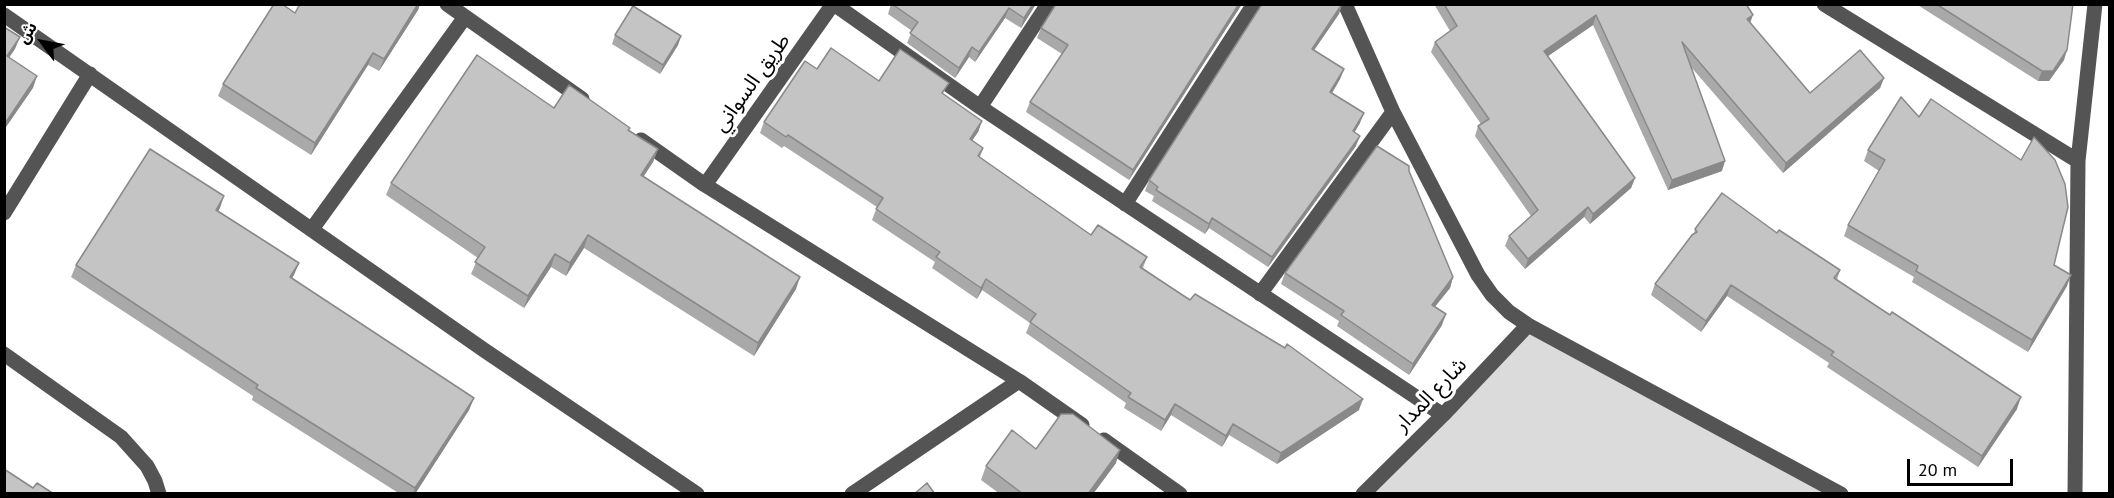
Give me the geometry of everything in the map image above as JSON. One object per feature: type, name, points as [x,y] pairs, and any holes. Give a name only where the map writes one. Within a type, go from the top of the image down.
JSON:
[{"type":"street","points":[[447,4],[590,104]]},
{"type":"street","points":[[834,4],[980,107],[1443,415]]},
{"type":"street","name":"طريق السواني","points":[[705,185],[834,4]]},
{"type":"street","points":[[980,107],[1048,4]]},
{"type":"street","points":[[1125,204],[1254,4]]},
{"type":"street","points":[[1346,4],[1393,112],[1478,275],[1497,301],[1528,325],[1841,494]]},
{"type":"street","points":[[1824,4],[2078,161]]},
{"type":"street","points":[[2075,494],[2078,161],[2096,4]]},
{"type":"street","points":[[4,15],[484,350],[697,494]]},
{"type":"street","points":[[312,229],[465,17]]},
{"type":"street","points":[[4,213],[90,74]]},
{"type":"street","points":[[1260,294],[1393,112]]},
{"type":"street","points":[[628,131],[705,185],[1019,381],[1180,494]]},
{"type":"street","name":"شارع المدار","points":[[1363,494],[1443,415],[1528,325]]},
{"type":"street","points":[[4,354],[122,437],[147,466],[159,494]]},
{"type":"street","points":[[852,494],[1019,381]]},
{"type":"shaded area","points":[[1528,325],[1841,494],[1363,494]]},
{"type":"building","points":[[274,4],[282,4],[295,13],[300,4],[418,4],[384,59],[373,53],[315,143],[223,84]]},
{"type":"building","points":[[892,4],[1033,4],[1024,18],[1009,8],[979,52],[972,47],[959,68],[910,33],[918,22]]},
{"type":"building","points":[[1056,4],[1239,4],[1133,170],[1030,102],[1068,45],[1041,28]]},
{"type":"building","points":[[1262,4],[1342,4],[1312,49],[1344,69],[1330,92],[1364,113],[1353,131],[1360,136],[1272,257],[1212,218],[1209,224],[1156,190],[1158,187],[1149,180]]},
{"type":"building","points":[[1444,4],[1746,4],[1753,15],[1747,19],[1810,93],[1860,50],[1884,78],[1786,163],[1682,42],[1725,161],[1672,180],[1596,15],[1544,51],[1635,178],[1593,214],[1588,207],[1528,259],[1509,236],[1538,210],[1478,126],[1489,119],[1435,42],[1457,26]]},
{"type":"building","points":[[1936,4],[2073,4],[2067,50],[2053,71],[2042,71]]},
{"type":"building","points":[[633,6],[681,36],[663,65],[615,35]]},
{"type":"building","points":[[4,27],[20,37],[7,56],[37,76],[4,125]]},
{"type":"building","points":[[831,48],[879,81],[900,49],[949,83],[942,93],[982,121],[970,139],[983,148],[978,156],[1091,235],[1098,225],[1147,257],[1140,267],[1190,300],[1195,294],[1285,348],[1287,344],[1363,399],[1281,453],[1233,424],[1226,436],[1175,404],[1165,420],[1128,397],[1131,393],[1030,322],[1036,314],[986,279],[981,288],[936,257],[940,252],[876,209],[883,198],[788,135],[786,137],[764,122],[805,61],[817,69]]},
{"type":"building","points":[[477,55],[554,108],[569,85],[630,128],[628,130],[658,149],[641,175],[800,277],[758,343],[588,235],[570,263],[555,254],[528,296],[475,262],[485,247],[391,183]]},
{"type":"building","points":[[1901,97],[1919,117],[1931,99],[2021,160],[2034,137],[2055,160],[2065,184],[2068,207],[2054,265],[2071,275],[2032,340],[1916,271],[1918,266],[1848,225],[1885,160],[1868,150]]},
{"type":"building","points":[[1377,146],[1409,166],[1409,171],[1453,277],[1432,305],[1446,314],[1413,364],[1341,315],[1344,311],[1285,273]]},
{"type":"building","points":[[150,149],[224,196],[216,210],[299,263],[290,277],[474,398],[415,488],[256,388],[258,385],[76,265]]},
{"type":"building","points":[[1722,193],[1777,233],[1779,230],[1840,270],[1834,278],[1890,315],[1892,312],[2021,397],[1982,456],[1831,355],[1834,352],[1731,285],[1706,321],[1655,284],[1692,235],[1697,232],[1695,229]]},
{"type":"building","points":[[1061,414],[1073,414],[1120,450],[1088,494],[1023,494],[986,466],[1012,430],[1036,449]]},
{"type":"building","points":[[4,469],[33,488],[37,483],[54,494],[4,494]]},
{"type":"building","points":[[927,483],[935,494],[914,494]]}]
